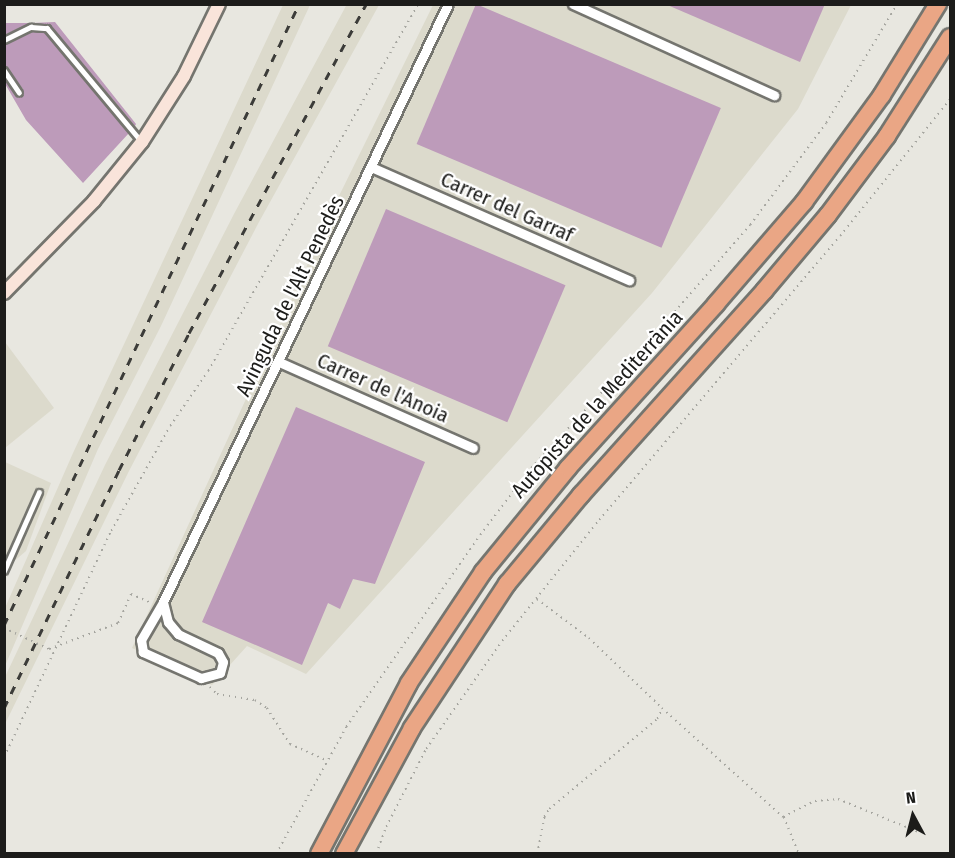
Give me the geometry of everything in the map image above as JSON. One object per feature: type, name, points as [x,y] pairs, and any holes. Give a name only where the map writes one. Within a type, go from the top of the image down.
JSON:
[{"type":"highway","name":"Autopista de la Mediterrània","points":[[319,854],[409,683],[483,572],[568,468],[716,304],[804,202],[882,95],[938,4]]},
{"type":"highway","points":[[344,854],[412,728],[507,584],[581,495],[822,222],[887,136],[951,37]]},
{"type":"main road","points":[[197,48],[212,4]]},
{"type":"main road","points":[[4,294],[94,201],[142,142],[165,109],[219,4]]},
{"type":"street","name":"Avinguda de l'Alt Penedès","points":[[201,678],[143,652],[141,640],[161,605],[279,362],[448,4]]},
{"type":"street","points":[[573,4],[774,95]]},
{"type":"street","name":"Carrer del Garraf","points":[[371,167],[629,280]]},
{"type":"street","name":"Carrer de l'Anoia","points":[[279,362],[473,448]]},
{"type":"street","points":[[161,605],[168,622],[178,634],[218,652],[223,663],[220,673],[201,678]]},
{"type":"lane","points":[[4,40],[30,27],[47,28],[142,142]]},
{"type":"lane","points":[[4,70],[19,92]]},
{"type":"lane","points":[[4,571],[39,492]]},
{"type":"path","points":[[4,757],[111,531],[170,426],[208,371],[418,4]]},
{"type":"path","points":[[276,854],[346,727],[461,562],[531,468],[643,348],[750,225],[826,123],[897,4]]},
{"type":"path","points":[[376,854],[386,827],[426,749],[502,641],[951,99]]},
{"type":"path","points":[[4,628],[49,649],[118,622],[131,594],[161,605]]},
{"type":"path","points":[[537,598],[589,638],[662,708],[783,817],[800,854]]},
{"type":"path","points":[[201,678],[217,694],[255,700],[267,708],[290,744],[326,761]]},
{"type":"path","points":[[537,854],[544,817],[549,809],[657,719],[662,708]]},
{"type":"path","points":[[783,817],[815,801],[838,799],[921,832]]},
{"type":"path","points":[[4,851],[8,854]]},
{"type":"shaded area","points":[[347,4],[379,5],[259,222],[129,471],[5,724],[5,677],[105,465],[235,212]]},
{"type":"shaded area","points":[[283,5],[310,5],[161,326],[98,449],[5,666],[5,608],[73,453]]},
{"type":"shaded area","points":[[433,5],[851,5],[798,109],[652,293],[306,674],[247,646],[212,685],[132,648],[336,202]]},
{"type":"shaded area","points":[[5,342],[54,408],[5,448]]},
{"type":"shaded area","points":[[5,462],[51,483],[26,551],[5,569]]},
{"type":"building","points":[[476,4],[721,108],[661,248],[417,144]]},
{"type":"building","points":[[665,4],[825,4],[800,62]]},
{"type":"building","points":[[55,22],[136,124],[135,126],[50,25],[32,23]]},
{"type":"building","points":[[4,23],[31,23],[4,35]]},
{"type":"building","points":[[32,32],[45,32],[129,133],[83,183],[26,120],[4,82],[4,79],[17,96],[23,94],[23,89],[4,66],[4,44]]},
{"type":"building","points":[[386,209],[565,285],[507,422],[328,346]]},
{"type":"building","points":[[296,407],[425,462],[375,584],[353,579],[340,609],[328,603],[302,665],[202,622]]},
{"type":"railway","points":[[4,625],[299,4]]},
{"type":"railway","points":[[4,708],[119,470],[189,333],[366,4]]}]
